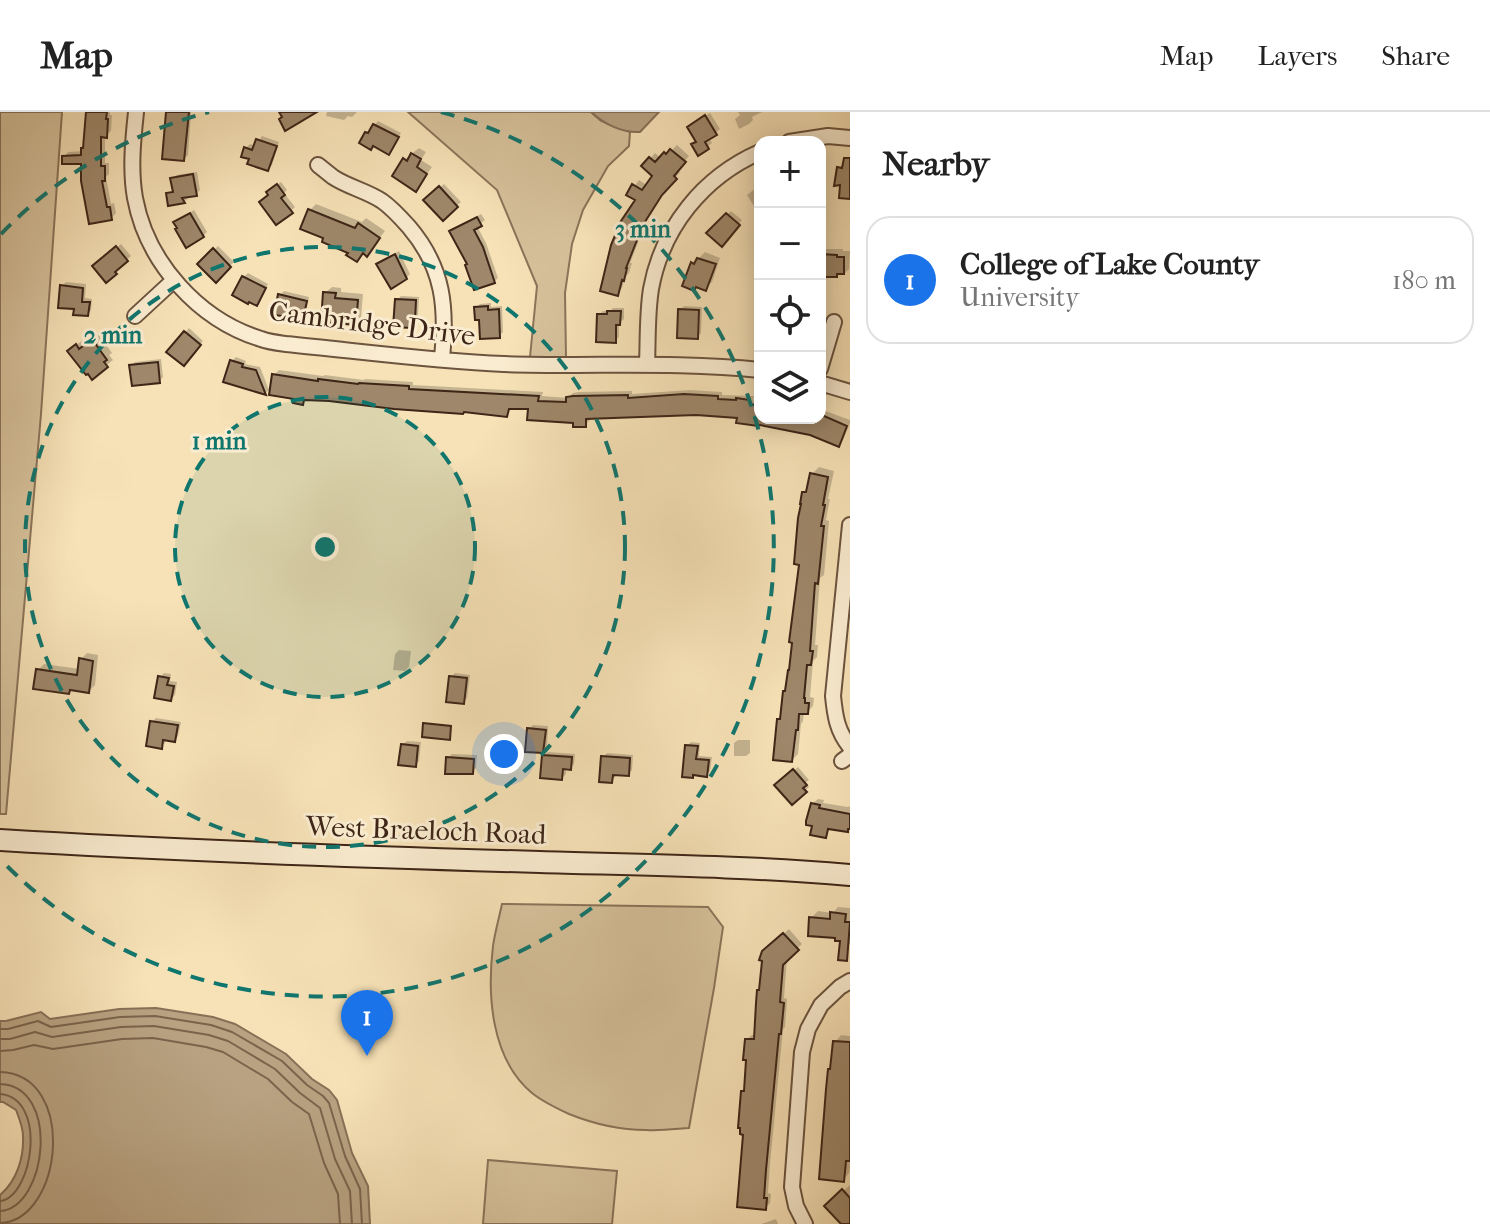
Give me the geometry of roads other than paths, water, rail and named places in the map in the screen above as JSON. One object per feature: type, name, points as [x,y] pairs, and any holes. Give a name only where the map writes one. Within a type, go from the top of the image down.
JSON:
[{"type":"street","name":"Cambridge Drive","points":[[136,112],[135,200],[147,236],[164,266],[185,292],[233,327],[261,339],[286,344],[503,364],[754,369]]},
{"type":"street","points":[[826,136],[850,138]]},
{"type":"street","points":[[647,365],[651,288],[667,239],[681,214],[701,192],[725,172],[754,155]]},
{"type":"street","points":[[318,165],[333,178],[382,201],[419,239],[440,281],[445,306],[442,359]]},
{"type":"street","points":[[135,316],[174,280]]},
{"type":"street","points":[[825,352],[834,322]]},
{"type":"street","points":[[826,385],[850,392]]},
{"type":"street","points":[[850,525],[845,626],[833,696],[836,723],[850,747]]},
{"type":"street","name":"West Braeloch Road","points":[[0,840],[147,849],[674,864],[850,875]]},
{"type":"street","points":[[805,1224],[796,1206],[792,1187],[802,1052],[808,1029],[821,1005],[850,981]]},
{"type":"water","points":[[591,112],[659,112],[640,132],[614,127]]},
{"type":"water","points":[[156,1008],[213,1017],[235,1024],[286,1054],[312,1079],[329,1090],[337,1100],[352,1153],[368,1186],[370,1224],[0,1224],[0,1195],[11,1183],[18,1168],[23,1136],[16,1110],[0,1102],[0,1021],[41,1012],[50,1019],[119,1009]]},
{"type":"place","name":"College of Lake County","points":[[367,1056]]}]
